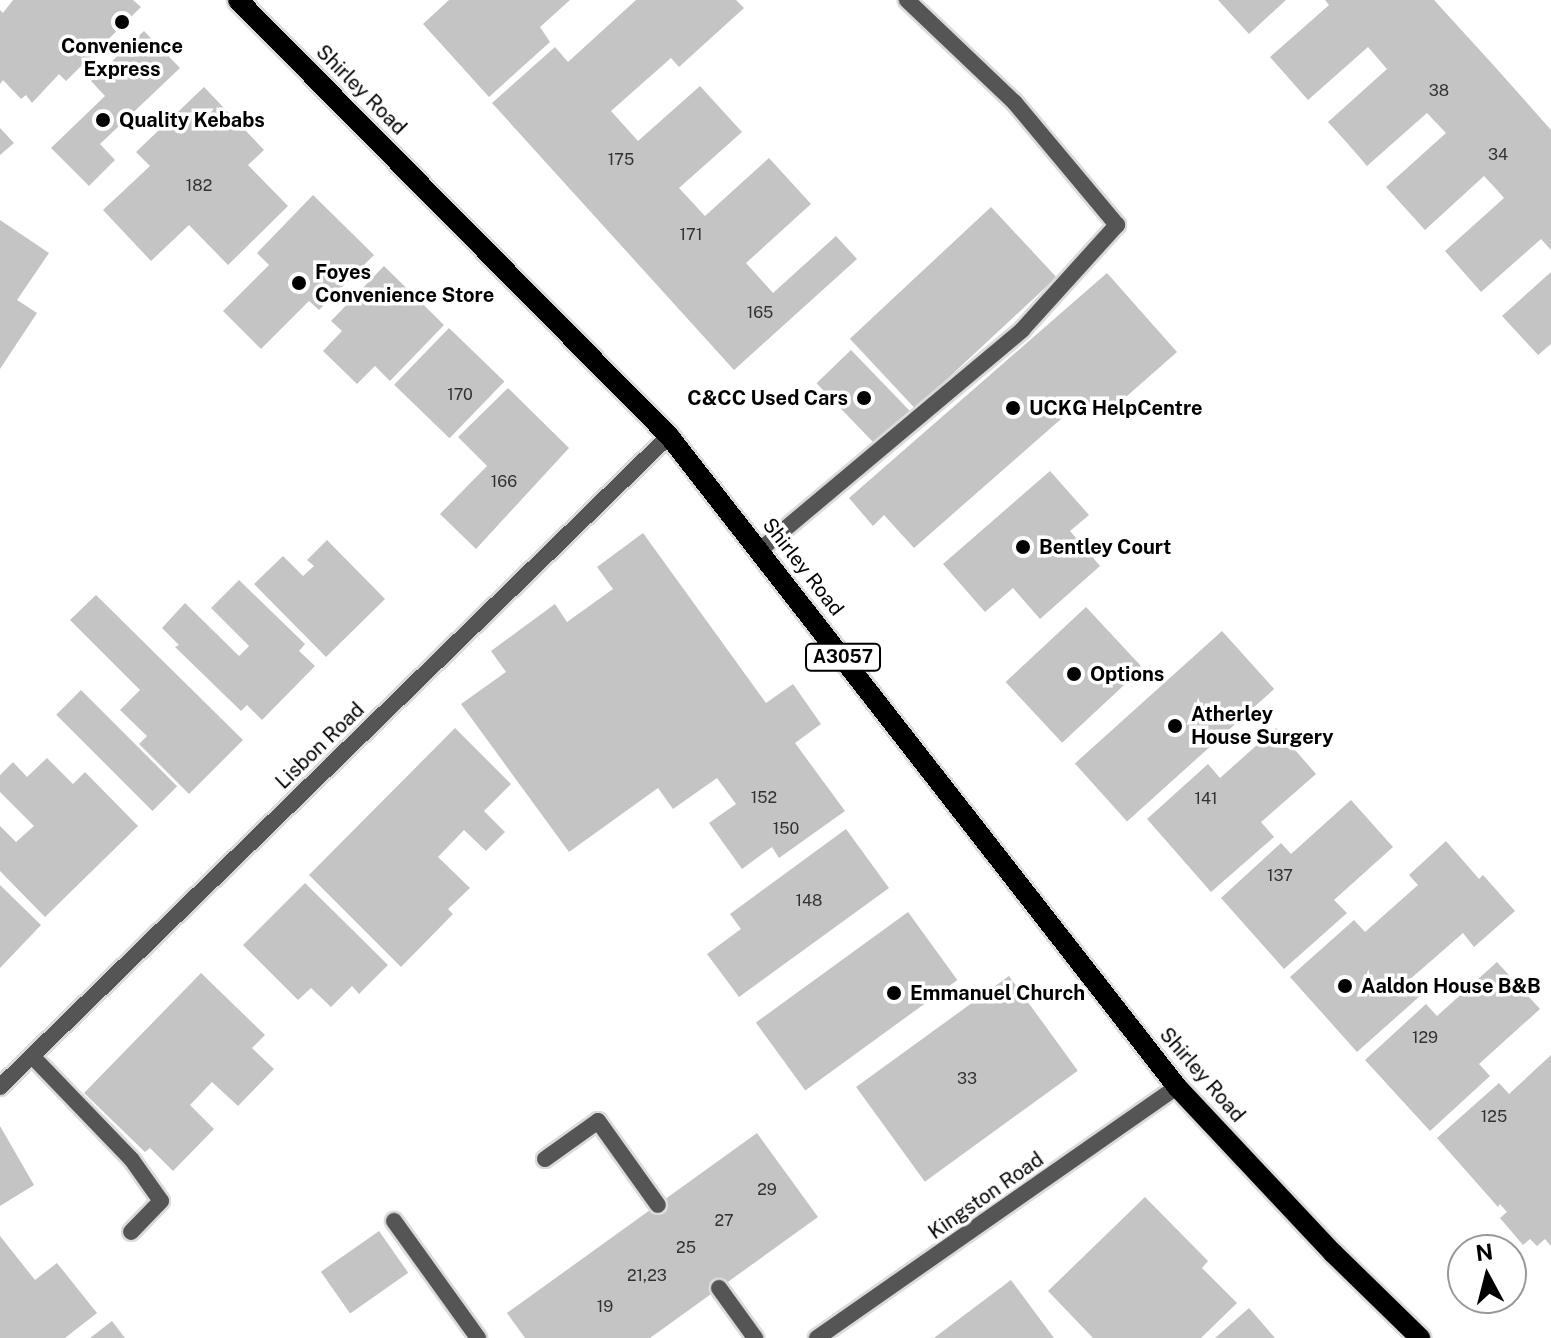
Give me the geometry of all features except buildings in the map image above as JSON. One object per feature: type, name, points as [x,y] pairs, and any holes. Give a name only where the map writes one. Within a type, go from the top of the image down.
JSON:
[{"type":"main road","name":"Shirley Road","points":[[238,0],[669,436],[1177,1087],[1333,1253],[1420,1338]]},
{"type":"street","points":[[760,550],[1022,330],[1117,225],[1014,102],[907,0]]},
{"type":"street","name":"Lisbon Road","points":[[0,1087],[669,436]]},
{"type":"street","points":[[32,1056],[132,1160],[161,1201],[131,1232]]},
{"type":"street","name":"Kingston Road","points":[[817,1338],[835,1333],[1177,1087]]},
{"type":"street","points":[[545,1159],[598,1121],[658,1205]]},
{"type":"street","points":[[394,1221],[478,1338]]},
{"type":"street","points":[[719,1288],[755,1338]]},
{"type":"place","name":"Convenience Express","points":[[122,22]]},
{"type":"place","name":"Quality Kebabs","points":[[103,120]]},
{"type":"place","name":"Foyes Convenience Store","points":[[299,283]]},
{"type":"place","name":"C&CC Used Cars","points":[[864,398]]},
{"type":"place","name":"UCKG HelpCentre","points":[[1013,408]]},
{"type":"place","name":"Bentley Court","points":[[1023,547]]},
{"type":"place","name":"Options","points":[[1074,674]]},
{"type":"place","name":"Atherley House Surgery","points":[[1175,726]]},
{"type":"place","name":"Aaldon House B&B","points":[[1345,986]]},
{"type":"place","name":"Emmanuel Church","points":[[894,993]]}]
